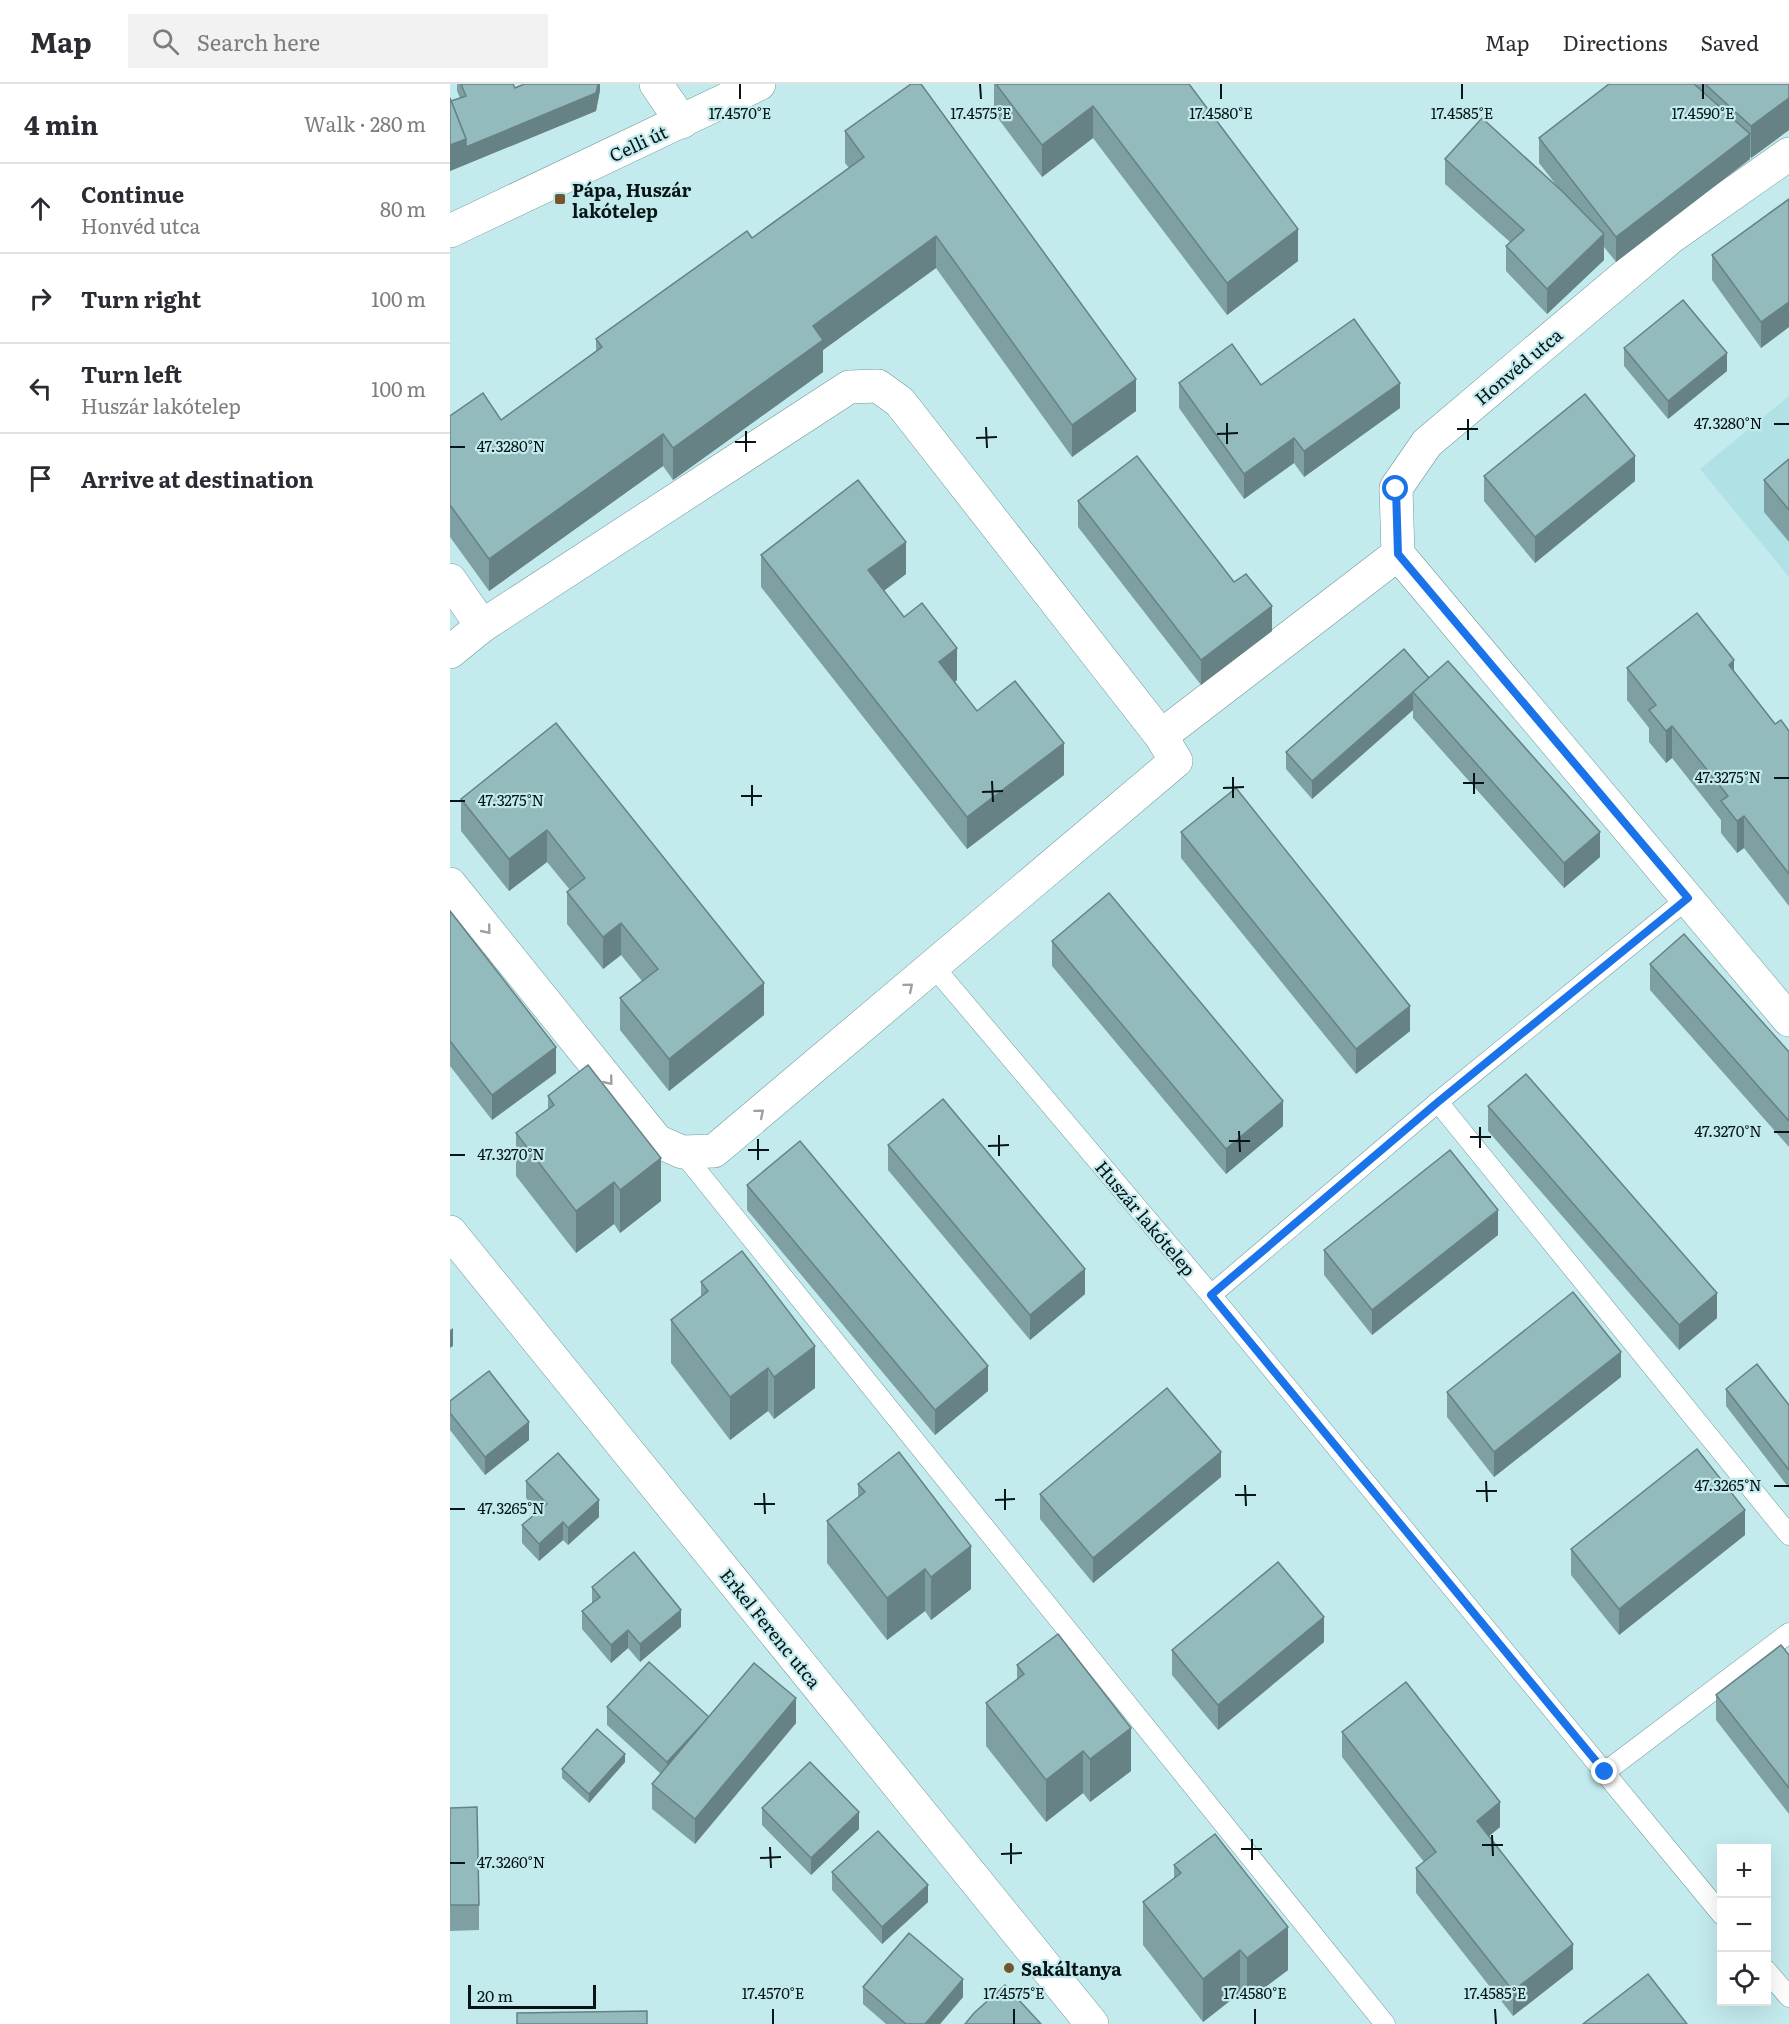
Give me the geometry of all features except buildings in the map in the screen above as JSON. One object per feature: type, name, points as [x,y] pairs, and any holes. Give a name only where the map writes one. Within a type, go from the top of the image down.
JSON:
[{"type":"street","points":[[656,84],[682,122]]},
{"type":"street","name":"Celli út","points":[[450,231],[759,84]]},
{"type":"street","name":"Honvéd utca","points":[[1398,554],[1396,489],[1427,443],[1671,237],[1789,154]]},
{"type":"street","points":[[450,652],[482,626],[849,387],[878,386],[900,402],[1161,736],[1176,761],[714,1151],[682,1152],[657,1141],[450,884]]},
{"type":"street","points":[[1161,736],[1398,554],[1789,1020]]},
{"type":"street","points":[[450,580],[482,626]]},
{"type":"street","name":"Erkel Ferenc utca","points":[[450,1232],[1092,2024]]},
{"type":"lane","points":[[1211,1295],[1438,1102],[1688,898]]},
{"type":"lane","name":"Huszár lakótelep","points":[[934,967],[1211,1295],[1717,1909]]},
{"type":"lane","points":[[1438,1102],[1789,1535]]},
{"type":"lane","points":[[682,1152],[1385,2024]]},
{"type":"lane","points":[[1605,1772],[1789,1633]]},
{"type":"lane","points":[[1771,1975],[1789,1997]]},
{"type":"shaded area","points":[[1789,396],[1789,577],[1700,469]]},
{"type":"place","name":"Pápa, Huszár lakótelep","points":[[560,199]]},
{"type":"place","name":"Sakáltanya","points":[[1009,1968]]},
{"type":"route","points":[[1396,489],[1398,554],[1688,898],[1438,1102],[1211,1295],[1605,1772]]}]
